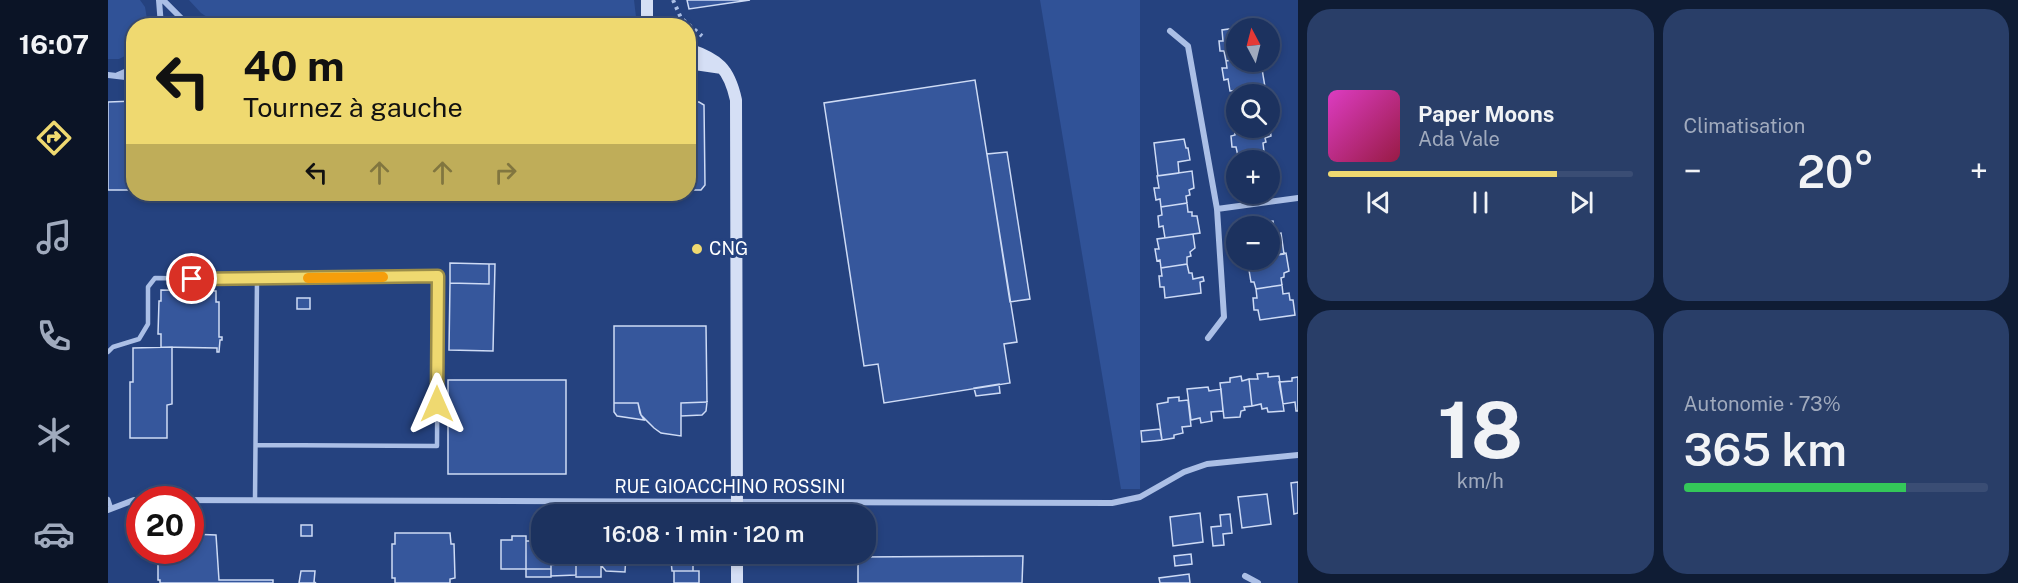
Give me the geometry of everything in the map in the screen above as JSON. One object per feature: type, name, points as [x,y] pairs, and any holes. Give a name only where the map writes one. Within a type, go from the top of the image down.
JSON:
[{"type":"street","points":[[161,0],[161,18]]},
{"type":"street","points":[[161,0],[180,18]]},
{"type":"street","points":[[647,0],[647,18]]},
{"type":"street","points":[[1170,31],[1188,46],[1217,208],[1224,317],[1208,338]]},
{"type":"street","points":[[696,52],[718,63],[733,85],[737,115],[737,504]]},
{"type":"street","points":[[696,63],[718,63]]},
{"type":"street","points":[[118,75],[126,72]]},
{"type":"street","points":[[108,75],[126,76]]},
{"type":"street","points":[[1217,208],[1298,198]]},
{"type":"street","name":"RUE GIOACCHINO ROSSINI","points":[[876,507],[1112,503],[1140,497],[1184,472],[1207,464],[1298,455]]},
{"type":"street","name":"RUE GIOACCHINO ROSSINI","points":[[204,500],[531,505]]},
{"type":"street","points":[[110,509],[126,503]]},
{"type":"street","points":[[737,564],[737,583]]},
{"type":"street","points":[[1245,576],[1258,583]]},
{"type":"lane","points":[[108,352],[113,346],[139,339],[148,324],[148,287],[155,278],[438,276],[437,446],[256,445]]},
{"type":"lane","points":[[255,499],[257,279]]},
{"type":"lane","points":[[108,499],[110,509]]},
{"type":"path","points":[[673,0],[681,18]]},
{"type":"path","points":[[696,31],[711,44],[718,63]]},
{"type":"shaded area","points":[[108,0],[140,0],[145,7],[147,18],[126,18],[126,56],[119,59],[108,59]]},
{"type":"shaded area","points":[[189,0],[634,0],[636,18],[208,18]]},
{"type":"shaded area","points":[[1040,0],[1140,0],[1140,489],[1121,489]]},
{"type":"building","points":[[687,0],[750,0],[689,9]]},
{"type":"building","points":[[1226,29],[1226,61],[1224,51],[1220,51],[1219,41],[1223,41],[1222,30]]},
{"type":"building","points":[[1222,68],[1226,68],[1226,72],[1262,72],[1264,84],[1229,84],[1228,79],[1224,80]]},
{"type":"building","points":[[975,80],[1017,342],[1004,344],[1010,383],[884,403],[878,364],[864,366],[824,103]]},
{"type":"building","points":[[126,101],[126,190],[108,190],[108,102]]},
{"type":"building","points":[[696,102],[704,105],[705,185],[701,190],[696,190]]},
{"type":"building","points":[[1231,138],[1265,138],[1266,142],[1263,143],[1264,150],[1237,150],[1236,147],[1232,147]]},
{"type":"building","points":[[1184,139],[1190,160],[1178,162],[1179,173],[1158,176],[1154,143]]},
{"type":"building","points":[[1007,152],[1030,299],[1010,302],[987,154]]},
{"type":"building","points":[[1192,171],[1194,188],[1189,190],[1190,195],[1186,196],[1187,203],[1161,207],[1160,199],[1156,200],[1154,188],[1159,188],[1157,176]]},
{"type":"building","points":[[1187,203],[1188,212],[1192,212],[1192,216],[1197,216],[1200,233],[1165,238],[1163,226],[1159,227],[1158,216],[1162,215],[1161,207]]},
{"type":"building","points":[[1280,233],[1281,233],[1284,254],[1280,255]]},
{"type":"building","points":[[1193,234],[1195,248],[1190,252],[1191,256],[1187,257],[1187,264],[1161,268],[1155,249],[1159,249],[1157,239]]},
{"type":"building","points":[[1286,253],[1289,271],[1281,278],[1282,285],[1256,289],[1254,282],[1251,282],[1249,270],[1280,270],[1280,254]]},
{"type":"building","points":[[450,263],[489,264],[489,284],[450,283]]},
{"type":"building","points":[[489,264],[495,264],[493,351],[449,350],[450,283],[489,284]]},
{"type":"building","points":[[1187,264],[1193,279],[1203,277],[1204,281],[1200,282],[1201,293],[1165,298],[1164,287],[1160,287],[1161,268]]},
{"type":"building","points":[[1282,285],[1283,294],[1289,293],[1290,300],[1293,300],[1295,315],[1260,320],[1258,310],[1254,310],[1253,298],[1257,298],[1256,289]]},
{"type":"building","points":[[161,290],[216,291],[216,302],[219,302],[219,337],[222,337],[219,352],[217,348],[161,347],[161,334],[158,334]]},
{"type":"building","points":[[297,298],[310,298],[310,309],[297,309]]},
{"type":"building","points":[[614,326],[706,326],[707,402],[681,403],[681,436],[661,433],[654,428],[641,415],[638,403],[614,403]]},
{"type":"building","points":[[172,347],[172,404],[167,405],[167,438],[130,438],[130,382],[133,382],[133,348]]},
{"type":"building","points":[[1268,373],[1268,377],[1279,376],[1284,411],[1268,412],[1267,408],[1262,409],[1261,404],[1252,406],[1249,379],[1258,379],[1257,374]]},
{"type":"building","points":[[1241,376],[1242,381],[1249,379],[1252,406],[1244,407],[1245,410],[1241,411],[1240,417],[1224,418],[1220,383],[1230,382],[1230,378]]},
{"type":"building","points":[[1298,377],[1298,411],[1296,411],[1295,402],[1283,404],[1279,382],[1292,381],[1292,378]]},
{"type":"building","points":[[448,380],[566,380],[566,474],[448,474]]},
{"type":"building","points":[[999,384],[1000,393],[976,396],[974,388]]},
{"type":"building","points":[[1208,387],[1209,391],[1221,389],[1223,411],[1211,412],[1212,421],[1201,423],[1200,418],[1191,420],[1187,389]]},
{"type":"building","points":[[1179,397],[1179,401],[1188,400],[1191,426],[1182,427],[1183,433],[1174,435],[1174,438],[1162,440],[1157,404],[1168,402],[1168,398]]},
{"type":"building","points":[[707,402],[706,411],[702,415],[681,416],[681,403]]},
{"type":"building","points":[[614,403],[638,403],[644,420],[617,416],[614,412]]},
{"type":"building","points":[[1160,429],[1162,440],[1142,442],[1141,431]]},
{"type":"building","points":[[1298,482],[1298,513],[1294,514],[1291,483]]},
{"type":"building","points":[[1267,494],[1271,524],[1242,528],[1238,497]]},
{"type":"building","points":[[1200,513],[1203,542],[1173,546],[1170,517]]},
{"type":"building","points":[[1230,514],[1232,533],[1223,534],[1224,545],[1213,546],[1211,527],[1221,526],[1220,515]]},
{"type":"building","points":[[301,525],[312,525],[312,536],[301,536]]},
{"type":"building","points":[[395,533],[450,533],[451,544],[454,544],[455,578],[450,579],[450,583],[395,583],[395,578],[392,578],[392,544],[395,544]]},
{"type":"building","points":[[204,535],[216,535],[219,580],[273,580],[273,583],[160,583],[158,564],[204,564]]},
{"type":"building","points":[[512,536],[526,536],[526,569],[501,569],[501,540],[512,540]]},
{"type":"building","points":[[526,541],[531,541],[531,564],[576,564],[551,565],[551,569],[526,569]]},
{"type":"building","points":[[1191,554],[1192,564],[1175,566],[1174,556]]},
{"type":"building","points":[[1023,556],[1022,583],[858,583],[858,564],[876,564],[876,557]]},
{"type":"building","points":[[576,564],[601,564],[601,577],[576,577]]},
{"type":"building","points":[[625,564],[625,572],[606,571],[601,565]]},
{"type":"building","points":[[671,564],[693,564],[693,571],[672,571]]},
{"type":"building","points":[[551,565],[576,565],[576,575],[551,576]]},
{"type":"building","points":[[526,569],[551,569],[551,577],[526,577]]},
{"type":"building","points":[[301,571],[315,571],[314,582],[316,583],[299,583]]},
{"type":"building","points":[[674,571],[699,571],[699,583],[674,583]]},
{"type":"building","points":[[1189,574],[1190,583],[1160,583],[1159,578]]},
{"type":"slow traffic","points":[[308,278],[383,277]]},
{"type":"place","name":"CNG","points":[[697,249]]},
{"type":"route","points":[[192,279],[438,276],[437,404]]}]
